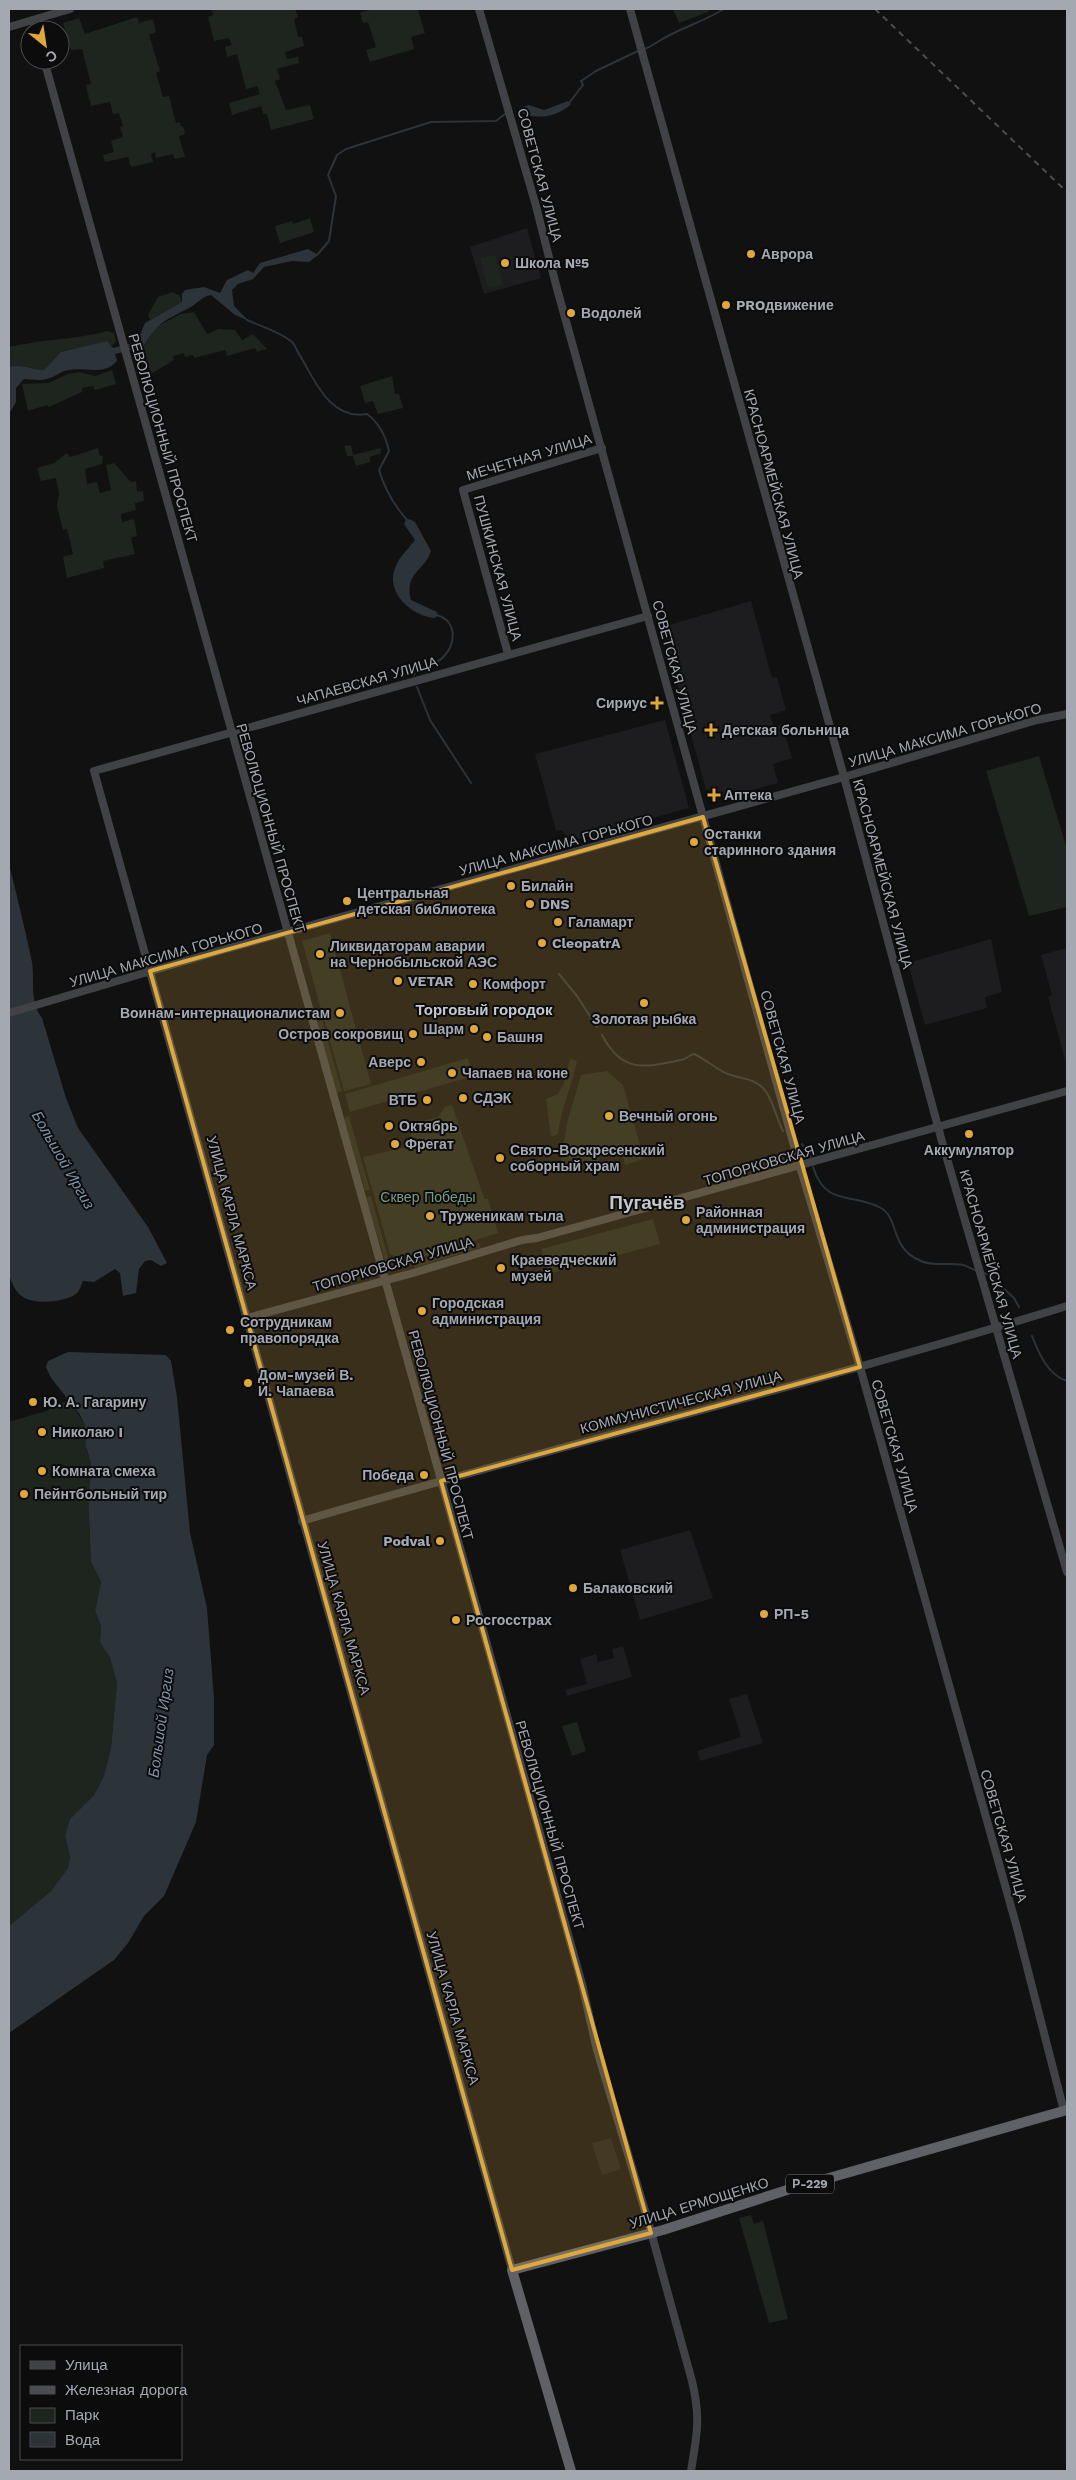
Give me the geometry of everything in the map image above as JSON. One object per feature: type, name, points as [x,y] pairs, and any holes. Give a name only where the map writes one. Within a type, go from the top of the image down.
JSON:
[{"type":"highway","name":"УЛИЦА ЕРМОЩЕНКО","points":[[512,2270],[651,2233],[787,2190],[1065,2111]]},
{"type":"highway","name":"УЛИЦА КАРЛА МАРКСА","points":[[512,2270],[571,2471]]},
{"type":"street","points":[[33,20],[70,9]]},
{"type":"street","name":"СОВЕТСКАЯ УЛИЦА","points":[[479,9],[801,1167],[860,1367],[1017,1928],[1065,2111]]},
{"type":"street","name":"КРАСНОАРМЕЙСКАЯ УЛИЦА","points":[[630,9],[844,777],[938,1127],[1067,1572]]},
{"type":"street","name":"РЕВОЛЮЦИОННЫЙ ПРОСПЕКТ","points":[[47,70],[582,1984],[597,2050],[651,2233],[698,2407],[699,2428],[691,2471]]},
{"type":"street","name":"МЕЧЕТНАЯ УЛИЦА","points":[[463,490],[602,448]]},
{"type":"street","name":"ПУШКИНСКАЯ УЛИЦА","points":[[463,490],[508,654]]},
{"type":"street","name":"ЧАПАЕВСКАЯ УЛИЦА","points":[[94,771],[648,616]]},
{"type":"street","name":"УЛИЦА МАКСИМА ГОРЬКОГО","points":[[9,1013],[150,971],[844,777],[1037,720],[1067,714]]},
{"type":"street","name":"УЛИЦА КАРЛА МАРКСА","points":[[94,771],[512,2270]]},
{"type":"street","name":"ТОПОРКОВСКАЯ УЛИЦА","points":[[247,1318],[386,1281],[497,1247],[561,1232],[801,1167],[1067,1091]]},
{"type":"street","name":"КОММУНИСТИЧЕСКАЯ УЛИЦА","points":[[302,1521],[441,1481],[860,1367],[1067,1306]]},
{"type":"highlighted area","points":[[703,817],[860,1367],[441,1481],[651,2233],[512,2270],[150,971]]},
{"type":"shaded area","name":"Школа №5","points":[[527,228],[541,278],[484,294],[470,247]]},
{"type":"shaded area","points":[[751,601],[772,678],[777,677],[786,710],[770,715],[774,726],[782,724],[792,758],[773,764],[778,783],[712,801],[709,789],[706,790],[662,627]]},
{"type":"shaded area","points":[[665,720],[689,808],[569,841],[562,830],[556,831],[535,754]]},
{"type":"shaded area","points":[[991,939],[1002,992],[985,997],[987,1008],[925,1025],[908,963]]},
{"type":"shaded area","points":[[1067,948],[1067,1067],[1048,997],[1052,995],[1041,955]]},
{"type":"shaded area","points":[[690,1530],[713,1598],[640,1620],[620,1550]]},
{"type":"shaded area","points":[[623,1646],[632,1677],[567,1696],[565,1690],[587,1684],[580,1659],[596,1654],[598,1662],[614,1658],[612,1649]]},
{"type":"shaded area","points":[[747,1694],[763,1743],[700,1761],[697,1751],[741,1737],[729,1699]]},
{"type":"shaded area","points":[[611,2138],[621,2169],[602,2175],[592,2143]]},
{"type":"green space","points":[[211,9],[295,9],[298,17],[294,19],[298,37],[302,37],[304,46],[285,52],[287,59],[298,57],[299,63],[277,69],[280,79],[275,81],[286,110],[310,105],[314,119],[271,130],[267,114],[263,114],[261,106],[232,115],[229,103],[260,94],[257,86],[246,89],[237,54],[227,57],[225,47],[232,45],[229,38],[214,41],[208,17],[213,15]]},
{"type":"green space","points":[[372,9],[421,9],[418,10],[425,33],[411,37],[414,49],[370,62],[366,50],[376,47],[368,22],[363,23],[360,13]]},
{"type":"green space","points":[[673,9],[711,9],[708,12],[679,23]]},
{"type":"green space","points":[[137,17],[139,23],[153,19],[156,32],[149,35],[160,71],[156,73],[163,97],[169,96],[176,123],[180,122],[181,126],[183,126],[185,134],[179,136],[185,157],[175,159],[173,154],[156,158],[155,152],[151,154],[153,162],[131,167],[128,157],[105,162],[103,155],[114,152],[111,141],[123,137],[120,127],[123,126],[119,113],[113,114],[110,102],[91,106],[86,85],[91,84],[82,49],[71,50],[70,47],[70,21],[79,18],[85,34]]},
{"type":"green space","points":[[310,218],[314,232],[280,243],[275,226],[292,221],[293,224]]},
{"type":"green space","points":[[494,255],[503,283],[502,285],[490,288],[487,286],[481,261],[482,258]]},
{"type":"green space","points":[[173,292],[180,296],[182,302],[150,320],[148,315],[158,297]]},
{"type":"green space","points":[[194,312],[207,334],[218,329],[235,330],[242,340],[253,334],[267,349],[257,352],[255,348],[227,356],[225,350],[194,358],[193,355],[185,357],[184,353],[173,356],[174,360],[151,374],[143,347],[154,328],[181,314]]},
{"type":"green space","points":[[107,331],[114,333],[116,342],[113,345],[110,345],[107,341],[62,352],[44,370],[17,366],[9,367],[9,347]]},
{"type":"green space","points":[[112,370],[116,384],[95,390],[93,386],[82,388],[82,392],[49,407],[47,405],[28,411],[22,384],[48,383],[68,374],[80,372],[95,376]]},
{"type":"green space","points":[[392,376],[395,394],[399,394],[403,408],[378,414],[373,401],[365,403],[360,386]]},
{"type":"green space","points":[[351,445],[353,455],[381,448],[381,453],[370,457],[370,462],[356,466],[353,456],[347,456],[344,446]]},
{"type":"green space","points":[[98,448],[99,455],[103,456],[102,464],[85,469],[87,484],[97,482],[100,493],[111,490],[106,465],[114,463],[131,482],[136,481],[137,492],[143,491],[144,501],[135,503],[136,510],[121,514],[122,522],[134,519],[137,536],[131,538],[135,554],[103,561],[104,568],[67,578],[63,557],[73,554],[67,529],[63,530],[57,506],[59,494],[56,478],[41,481],[37,468],[54,463],[67,453],[70,457]]},
{"type":"green space","points":[[1039,756],[1067,849],[1067,907],[1029,916],[986,771]]},
{"type":"green space","points":[[330,933],[371,1084],[344,1091],[302,941]]},
{"type":"green space","points":[[322,1020],[342,1091],[337,1093],[317,1022]]},
{"type":"green space","points":[[468,1058],[473,1076],[350,1112],[345,1094]]},
{"type":"green space","points":[[570,1059],[577,1061],[575,1070],[558,1134],[551,1137],[546,1099],[558,1094],[564,1083]]},
{"type":"green space","points":[[607,1071],[623,1085],[644,1159],[625,1165],[621,1149],[598,1156],[599,1161],[588,1164],[587,1160],[560,1168],[567,1123],[581,1075]]},
{"type":"green space","name":"Сквер Победы","points":[[452,1105],[483,1195],[485,1199],[488,1199],[498,1233],[405,1263],[404,1260],[390,1254],[363,1157],[406,1147],[410,1139],[412,1124],[438,1117],[445,1107]]},
{"type":"green space","points":[[349,1116],[370,1190],[365,1191],[344,1118]]},
{"type":"green space","points":[[371,1196],[391,1267],[387,1268],[366,1197]]},
{"type":"green space","points":[[653,1219],[660,1244],[548,1274],[541,1249]]},
{"type":"green space","points":[[479,1243],[481,1247],[415,1268],[413,1263]]},
{"type":"green space","points":[[64,1402],[72,1404],[85,1425],[86,1446],[92,1468],[88,1495],[91,1562],[101,1582],[95,1611],[101,1626],[100,1642],[110,1658],[117,1683],[111,1748],[104,1776],[94,1795],[70,1819],[65,1835],[70,1857],[68,1868],[51,1891],[9,1926],[9,1422],[49,1410],[51,1406]]},
{"type":"green space","points":[[577,1722],[586,1751],[572,1756],[562,1726]]},
{"type":"green space","points":[[751,2215],[754,2224],[763,2221],[788,2319],[769,2323],[739,2218]]},
{"type":"water","points":[[568,101],[571,104],[553,115],[539,117],[518,111],[519,108],[529,105],[544,110]]},
{"type":"water","points":[[308,249],[318,255],[309,262],[292,261],[264,267],[253,279],[238,284],[232,290],[234,306],[249,321],[235,315],[211,295],[207,296],[162,324],[143,347],[115,354],[117,361],[112,366],[101,370],[69,370],[44,380],[24,379],[16,388],[16,402],[9,414],[9,367],[17,366],[44,370],[61,352],[107,341],[113,348],[137,342],[145,323],[182,302],[182,294],[185,290],[204,287],[220,293],[227,280],[248,270],[253,273],[260,263]]},
{"type":"water","points":[[410,519],[415,522],[431,551],[410,583],[411,600],[437,612],[438,615],[435,618],[427,617],[410,608],[397,595],[394,586],[395,568],[401,557],[415,540],[404,524],[406,520]]},
{"type":"water","name":"Большой Иргиз","points":[[9,864],[32,962],[35,1004],[42,1018],[66,1098],[78,1128],[148,1227],[167,1263],[161,1266],[151,1260],[145,1261],[139,1269],[136,1293],[123,1296],[120,1273],[115,1269],[94,1282],[83,1281],[76,1294],[71,1297],[50,1302],[35,1301],[23,1297],[17,1291],[10,1278]]},
{"type":"water","name":"Большой Иргиз","points":[[68,1352],[166,1355],[171,1361],[177,1397],[190,1533],[207,1608],[214,1698],[214,1745],[207,1755],[196,1822],[164,1896],[144,1916],[128,1943],[114,1960],[9,2033],[9,1926],[51,1891],[68,1868],[70,1857],[65,1835],[70,1819],[94,1795],[104,1776],[111,1748],[117,1683],[110,1658],[100,1642],[101,1626],[95,1611],[101,1582],[91,1562],[88,1495],[92,1468],[86,1446],[85,1425],[79,1413],[51,1378],[46,1367],[48,1361]]},
{"type":"waterway","points":[[644,49],[724,9]]},
{"type":"waterway","points":[[569,103],[583,85],[581,81],[596,71],[640,50]]},
{"type":"waterway","points":[[317,255],[329,241],[336,196],[328,175],[337,155],[346,149],[431,122],[496,121],[505,114]]},
{"type":"waterway","points":[[247,320],[276,332],[292,342],[317,385],[333,405],[343,411],[354,414],[367,414],[375,422],[384,436],[389,451],[379,470],[390,496],[407,520]]},
{"type":"waterway","points":[[414,675],[415,671],[438,661],[446,654],[450,647],[453,634],[451,628],[448,622],[436,615]]},
{"type":"waterway","points":[[417,687],[430,720],[471,783]]},
{"type":"waterway","points":[[559,974],[577,996],[597,1027]]},
{"type":"waterway","points":[[602,1035],[617,1056],[635,1065],[645,1066],[668,1063],[694,1054],[724,1072],[755,1082],[763,1088],[769,1097],[783,1131]]},
{"type":"waterway","points":[[802,1144],[811,1157]]},
{"type":"waterway","points":[[813,1167],[819,1180],[833,1194],[871,1203],[887,1213],[899,1241],[911,1255],[926,1263],[963,1265],[977,1271]]},
{"type":"waterway","points":[[984,1273],[988,1274],[1014,1298],[1019,1307]]},
{"type":"waterway","points":[[1032,1336],[1041,1357],[1049,1369],[1067,1381]]},
{"type":"railway","points":[[875,9],[1067,192]]},
{"type":"place","name":"Аврора","points":[[751,254]]},
{"type":"place","name":"Школа №5","points":[[505,263]]},
{"type":"place","name":"PROдвижение","points":[[726,305]]},
{"type":"place","name":"Водолей","points":[[571,313]]},
{"type":"place","name":"Сириус","points":[[657,703]]},
{"type":"place","name":"Детская больница","points":[[711,730]]},
{"type":"place","name":"Аптека","points":[[714,795]]},
{"type":"place","name":"Останки старинного здания","points":[[694,842]]},
{"type":"place","name":"Билайн","points":[[511,886]]},
{"type":"place","name":"Центральная детская библиотека","points":[[347,901]]},
{"type":"place","name":"DNS","points":[[530,904]]},
{"type":"place","name":"Галамарт","points":[[558,922]]},
{"type":"place","name":"CleopatrA","points":[[542,943]]},
{"type":"place","name":"Ликвидаторам аварии на Чернобыльской АЭС","points":[[320,954]]},
{"type":"place","name":"VETAR","points":[[398,981]]},
{"type":"place","name":"Комфорт","points":[[473,984]]},
{"type":"place","name":"Золотая рыбка","points":[[644,1003]]},
{"type":"place","name":"Воинам-интернационалистам","points":[[340,1013]]},
{"type":"place","name":"Шарм","points":[[474,1029]]},
{"type":"place","name":"Остров сокровищ","points":[[413,1034]]},
{"type":"place","name":"Башня","points":[[487,1037]]},
{"type":"place","name":"Аверс","points":[[421,1062]]},
{"type":"place","name":"Чапаев на коне","points":[[452,1073]]},
{"type":"place","name":"СДЭК","points":[[463,1098]]},
{"type":"place","name":"ВТБ","points":[[427,1100]]},
{"type":"place","name":"Вечный огонь","points":[[609,1116]]},
{"type":"place","name":"Октябрь","points":[[389,1126]]},
{"type":"place","name":"Аккумулятор","points":[[969,1134]]},
{"type":"place","name":"Фрегат","points":[[395,1144]]},
{"type":"place","name":"Свято-Воскресенский соборный храм","points":[[500,1158]]},
{"type":"place","name":"Труженикам тыла","points":[[430,1216]]},
{"type":"place","name":"Районная администрация","points":[[686,1220]]},
{"type":"place","name":"Краеведческий музей","points":[[501,1268]]},
{"type":"place","name":"Городская администрация","points":[[422,1311]]},
{"type":"place","name":"Сотрудникам правопорядка","points":[[230,1330]]},
{"type":"place","name":"Дом-музей В. И. Чапаева","points":[[248,1383]]},
{"type":"place","name":"Ю. А. Гагарину","points":[[33,1402]]},
{"type":"place","name":"Николаю I","points":[[42,1432]]},
{"type":"place","name":"Комната смеха","points":[[42,1471]]},
{"type":"place","name":"Победа","points":[[424,1475]]},
{"type":"place","name":"Пейнтбольный тир","points":[[24,1494]]},
{"type":"place","name":"Podval","points":[[440,1541]]},
{"type":"place","name":"Балаковский","points":[[573,1588]]},
{"type":"place","name":"РП-5","points":[[764,1614]]},
{"type":"place","name":"Росгосстрах","points":[[456,1620]]},
{"type":"district","name":"Торговый городок","points":[[484,1010]]},
{"type":"district","name":"Пугачёв","points":[[647,1202]]}]
